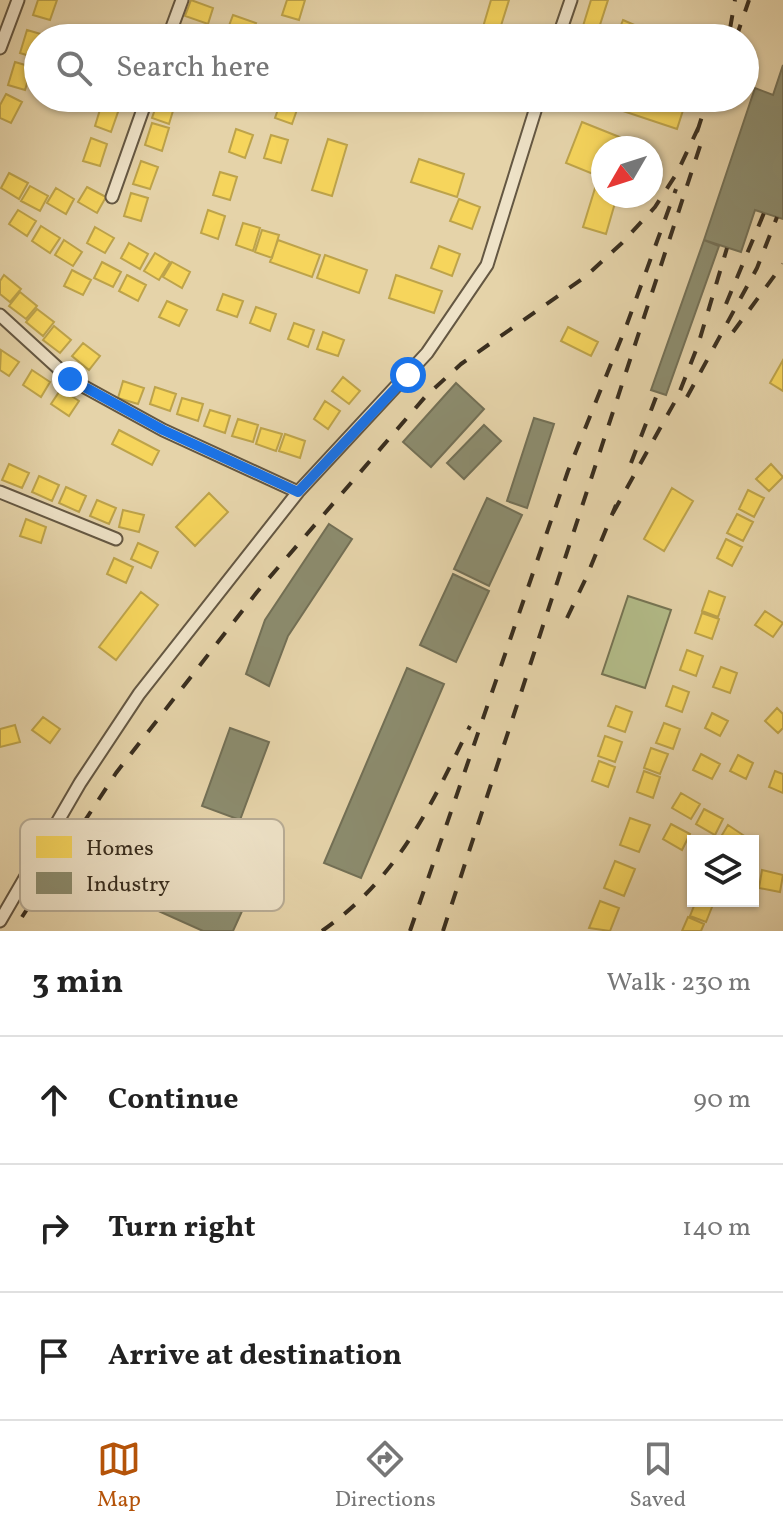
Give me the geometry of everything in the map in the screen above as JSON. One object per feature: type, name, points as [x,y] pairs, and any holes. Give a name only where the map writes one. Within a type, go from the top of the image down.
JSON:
[{"type":"street","points":[[0,48],[18,0]]},
{"type":"street","points":[[173,24],[182,0]]},
{"type":"street","points":[[563,24],[571,0]]},
{"type":"street","points":[[112,197],[142,112]]},
{"type":"street","points":[[59,819],[139,694],[298,492],[427,353],[487,265],[535,112]]},
{"type":"street","points":[[0,315],[70,379],[163,430],[298,492]]},
{"type":"street","points":[[0,492],[116,539]]},
{"type":"street","points":[[0,921],[20,886]]},
{"type":"green space","points":[[628,596],[671,610],[645,688],[602,674]]},
{"type":"building: Homes","points":[[38,0],[57,0],[50,20],[33,15]]},
{"type":"building: Homes","points":[[191,0],[213,8],[208,24],[185,16]]},
{"type":"building: Homes","points":[[287,0],[305,0],[299,20],[282,15]]},
{"type":"building: Homes","points":[[491,0],[509,0],[502,24],[484,24]]},
{"type":"building: Homes","points":[[591,0],[608,0],[600,24],[584,24]]},
{"type":"building: Homes","points":[[233,15],[256,23],[256,24],[230,24]]},
{"type":"building: Homes","points":[[15,62],[24,65],[24,90],[8,85]]},
{"type":"building: Homes","points":[[6,94],[22,102],[11,123],[0,118],[0,105]]},
{"type":"building: Homes","points":[[99,112],[118,112],[111,132],[95,126]]},
{"type":"building: Homes","points":[[154,112],[173,112],[169,124],[152,118]]},
{"type":"building: Homes","points":[[277,112],[296,112],[292,124],[275,118]]},
{"type":"building: Homes","points":[[626,112],[682,112],[677,129]]},
{"type":"building: Homes","points":[[582,122],[617,136],[591,136],[591,173],[566,163]]},
{"type":"building: Homes","points":[[152,123],[169,128],[162,151],[145,145]]},
{"type":"building: Homes","points":[[236,129],[253,135],[245,158],[229,152]]},
{"type":"building: Homes","points":[[271,135],[288,140],[281,163],[264,158]]},
{"type":"building: Homes","points":[[91,138],[107,144],[100,166],[83,161]]},
{"type":"building: Homes","points":[[328,139],[347,145],[332,196],[312,190]]},
{"type":"building: Homes","points":[[419,159],[464,174],[457,197],[411,182]]},
{"type":"building: Homes","points":[[141,161],[158,167],[150,189],[133,184]]},
{"type":"building: Homes","points":[[220,172],[237,177],[230,200],[213,195]]},
{"type":"building: Homes","points":[[9,173],[28,183],[19,199],[1,188]]},
{"type":"building: Homes","points":[[30,186],[48,196],[40,211],[21,201]]},
{"type":"building: Homes","points":[[87,187],[106,197],[97,213],[78,202]]},
{"type":"building: Homes","points":[[56,188],[74,199],[66,214],[47,203]]},
{"type":"building: Homes","points":[[131,193],[148,198],[141,221],[124,216]]},
{"type":"building: Homes","points":[[459,199],[480,207],[472,229],[450,221]]},
{"type":"building: Homes","points":[[591,201],[591,208],[614,208],[606,234],[583,227]]},
{"type":"building: Homes","points":[[18,210],[36,221],[27,236],[9,224]]},
{"type":"building: Homes","points":[[208,210],[225,216],[218,239],[201,233]]},
{"type":"building: Homes","points":[[243,223],[260,228],[253,251],[236,245]]},
{"type":"building: Homes","points":[[41,226],[60,238],[50,253],[32,241]]},
{"type":"building: Homes","points":[[95,227],[114,238],[105,253],[87,243]]},
{"type":"building: Homes","points":[[262,230],[279,235],[272,258],[255,252]]},
{"type":"building: Homes","points":[[64,240],[82,252],[73,266],[55,255]]},
{"type":"building: Homes","points":[[278,240],[320,255],[312,277],[270,262]]},
{"type":"building: Homes","points":[[129,243],[148,254],[140,269],[121,258]]},
{"type":"building: Homes","points":[[439,246],[460,254],[452,276],[431,268]]},
{"type":"building: Homes","points":[[155,253],[170,262],[159,280],[144,271]]},
{"type":"building: Homes","points":[[325,255],[367,270],[359,293],[317,278]]},
{"type":"building: Homes","points":[[102,262],[121,272],[113,287],[94,278]]},
{"type":"building: Homes","points":[[172,262],[190,272],[182,288],[163,277]]},
{"type":"building: Homes","points":[[72,270],[91,280],[83,295],[64,286]]},
{"type":"building: Homes","points":[[4,275],[21,289],[10,302],[0,294],[0,281]]},
{"type":"building: Homes","points":[[127,275],[146,285],[138,301],[119,291]]},
{"type":"building: Homes","points":[[396,275],[442,291],[434,313],[389,298]]},
{"type":"building: Homes","points":[[20,292],[37,306],[26,319],[9,306]]},
{"type":"building: Homes","points":[[223,294],[243,301],[237,317],[217,310]]},
{"type":"building: Homes","points":[[167,301],[187,310],[179,326],[159,317]]},
{"type":"building: Homes","points":[[256,307],[276,314],[270,331],[250,323]]},
{"type":"building: Homes","points":[[37,309],[54,322],[43,336],[26,322]]},
{"type":"building: Homes","points":[[294,323],[314,330],[308,347],[288,339]]},
{"type":"building: Homes","points":[[54,326],[71,340],[60,353],[43,340]]},
{"type":"building: Homes","points":[[568,327],[598,342],[591,356],[561,341]]},
{"type":"building: Homes","points":[[323,332],[344,340],[338,356],[317,349]]},
{"type":"building: Homes","points":[[83,343],[100,356],[89,370],[72,356]]},
{"type":"building: Homes","points":[[1,350],[19,362],[9,376],[0,370]]},
{"type":"building: Homes","points":[[783,360],[783,391],[770,383]]},
{"type":"building: Homes","points":[[32,370],[50,382],[41,397],[23,385]]},
{"type":"building: Homes","points":[[343,377],[360,391],[349,404],[332,391]]},
{"type":"building: Homes","points":[[123,381],[144,388],[138,404],[118,398]]},
{"type":"building: Homes","points":[[155,387],[176,394],[170,411],[150,404]]},
{"type":"building: Homes","points":[[61,389],[79,401],[69,416],[51,404]]},
{"type":"building: Homes","points":[[182,398],[203,404],[198,421],[177,414]]},
{"type":"building: Homes","points":[[325,401],[340,411],[328,429],[314,419]]},
{"type":"building: Homes","points":[[210,410],[230,416],[225,433],[204,426]]},
{"type":"building: Homes","points":[[238,419],[258,425],[253,442],[232,436]]},
{"type":"building: Homes","points":[[261,428],[282,434],[276,451],[256,444]]},
{"type":"building: Homes","points":[[119,430],[159,451],[152,465],[112,444]]},
{"type":"building: Homes","points":[[285,434],[305,441],[300,458],[279,451]]},
{"type":"building: Homes","points":[[9,464],[29,473],[22,488],[2,480]]},
{"type":"building: Homes","points":[[771,464],[783,477],[769,491],[756,479]]},
{"type":"building: Homes","points":[[39,476],[59,485],[52,501],[32,492]]},
{"type":"building: Homes","points":[[66,487],[86,496],[79,512],[59,503]]},
{"type":"building: Homes","points":[[672,488],[693,501],[664,551],[644,539]]},
{"type":"building: Homes","points":[[748,490],[764,498],[754,517],[739,509]]},
{"type":"building: Homes","points":[[209,493],[228,512],[195,546],[176,527]]},
{"type":"building: Homes","points":[[97,500],[116,508],[109,524],[90,516]]},
{"type":"building: Homes","points":[[123,510],[144,515],[139,532],[119,527]]},
{"type":"building: Homes","points":[[737,514],[753,522],[743,541],[727,533]]},
{"type":"building: Homes","points":[[26,519],[46,527],[41,543],[20,536]]},
{"type":"building: Homes","points":[[726,539],[742,547],[732,566],[717,558]]},
{"type":"building: Homes","points":[[138,543],[158,552],[151,568],[131,559]]},
{"type":"building: Homes","points":[[114,558],[133,567],[126,583],[107,574]]},
{"type":"building: Homes","points":[[709,591],[725,597],[718,617],[702,611]]},
{"type":"building: Homes","points":[[141,592],[158,605],[116,660],[99,647]]},
{"type":"building: Homes","points":[[765,611],[783,623],[773,637],[755,625]]},
{"type":"building: Homes","points":[[702,613],[719,619],[712,639],[695,633]]},
{"type":"building: Homes","points":[[687,650],[703,656],[696,676],[680,670]]},
{"type":"building: Homes","points":[[721,667],[737,673],[730,693],[713,687]]},
{"type":"building: Homes","points":[[673,686],[689,692],[682,712],[666,706]]},
{"type":"building: Homes","points":[[616,706],[632,712],[625,732],[608,726]]},
{"type":"building: Homes","points":[[777,708],[783,714],[783,728],[778,733],[765,721]]},
{"type":"building: Homes","points":[[712,713],[728,721],[720,736],[705,728]]},
{"type":"building: Homes","points":[[43,717],[60,729],[50,743],[32,730]]},
{"type":"building: Homes","points":[[664,723],[680,729],[673,749],[656,743]]},
{"type":"building: Homes","points":[[15,725],[20,742],[0,747],[0,729]]},
{"type":"building: Homes","points":[[605,736],[622,742],[615,762],[598,756]]},
{"type":"building: Homes","points":[[651,748],[668,754],[660,774],[644,768]]},
{"type":"building: Homes","points":[[701,754],[720,764],[712,779],[693,770]]},
{"type":"building: Homes","points":[[738,755],[753,763],[746,779],[730,771]]},
{"type":"building: Homes","points":[[599,761],[615,767],[608,787],[592,781]]},
{"type":"building: Homes","points":[[644,771],[660,777],[653,798],[637,792]]},
{"type":"building: Homes","points":[[775,771],[783,774],[783,793],[769,787]]},
{"type":"building: Homes","points":[[681,793],[700,804],[691,819],[672,808]]},
{"type":"building: Homes","points":[[704,809],[723,819],[715,835],[696,824]]},
{"type":"building: Homes","points":[[630,818],[650,825],[639,852],[620,845]]},
{"type":"building: Homes","points":[[671,824],[690,834],[682,850],[663,839]]},
{"type":"building: Homes","points":[[728,825],[743,835],[722,835]]},
{"type":"building: Homes","points":[[615,861],[635,869],[624,896],[604,888]]},
{"type":"building: Homes","points":[[762,870],[783,875],[780,892],[759,888]]},
{"type":"building: Homes","points":[[600,901],[619,908],[610,931],[589,928]]},
{"type":"building: Homes","points":[[694,907],[712,907],[706,922],[690,916]]},
{"type":"building: Homes","points":[[688,917],[704,924],[701,931],[682,931]]},
{"type":"building: Industry","points":[[783,65],[783,219],[755,210],[741,252],[704,240],[747,112],[759,112],[759,90],[773,95]]},
{"type":"building: Industry","points":[[704,240],[719,246],[666,395],[651,390]]},
{"type":"building: Industry","points":[[456,383],[484,409],[431,467],[403,442]]},
{"type":"building: Industry","points":[[534,418],[554,424],[527,508],[507,501]]},
{"type":"building: Industry","points":[[484,425],[501,441],[464,479],[447,463]]},
{"type":"building: Industry","points":[[487,498],[522,515],[489,586],[454,569]]},
{"type":"building: Industry","points":[[329,524],[352,539],[288,636],[269,686],[246,674],[265,620]]},
{"type":"building: Industry","points":[[453,574],[489,591],[456,662],[420,645]]},
{"type":"building: Industry","points":[[407,668],[444,684],[361,878],[324,863]]},
{"type":"building: Industry","points":[[230,728],[269,742],[240,819],[202,806]]},
{"type":"building: Industry","points":[[158,911],[242,911],[233,931],[203,931]]},
{"type":"railway","points":[[731,24],[735,0]]},
{"type":"railway","points":[[741,24],[749,0]]},
{"type":"railway","points":[[697,132],[703,112]]},
{"type":"railway","points":[[86,819],[116,773],[257,592],[425,397],[461,364],[585,277],[622,243],[655,207],[677,173],[701,122]]},
{"type":"railway","points":[[443,931],[702,140]]},
{"type":"railway","points":[[410,931],[568,471],[627,324],[676,189]]},
{"type":"railway","points":[[726,304],[764,213]]},
{"type":"railway","points":[[687,397],[757,268],[777,217]]},
{"type":"railway","points":[[613,513],[678,396],[698,345],[727,248]]},
{"type":"railway","points":[[733,332],[783,264]]},
{"type":"railway","points":[[631,463],[658,392]]},
{"type":"railway","points":[[567,618],[616,505]]},
{"type":"railway","points":[[322,931],[372,888],[392,864],[426,812],[470,726]]},
{"type":"railway","points":[[22,917],[26,911]]},
{"type":"route","points":[[70,379],[163,430],[298,492],[408,375]]}]
